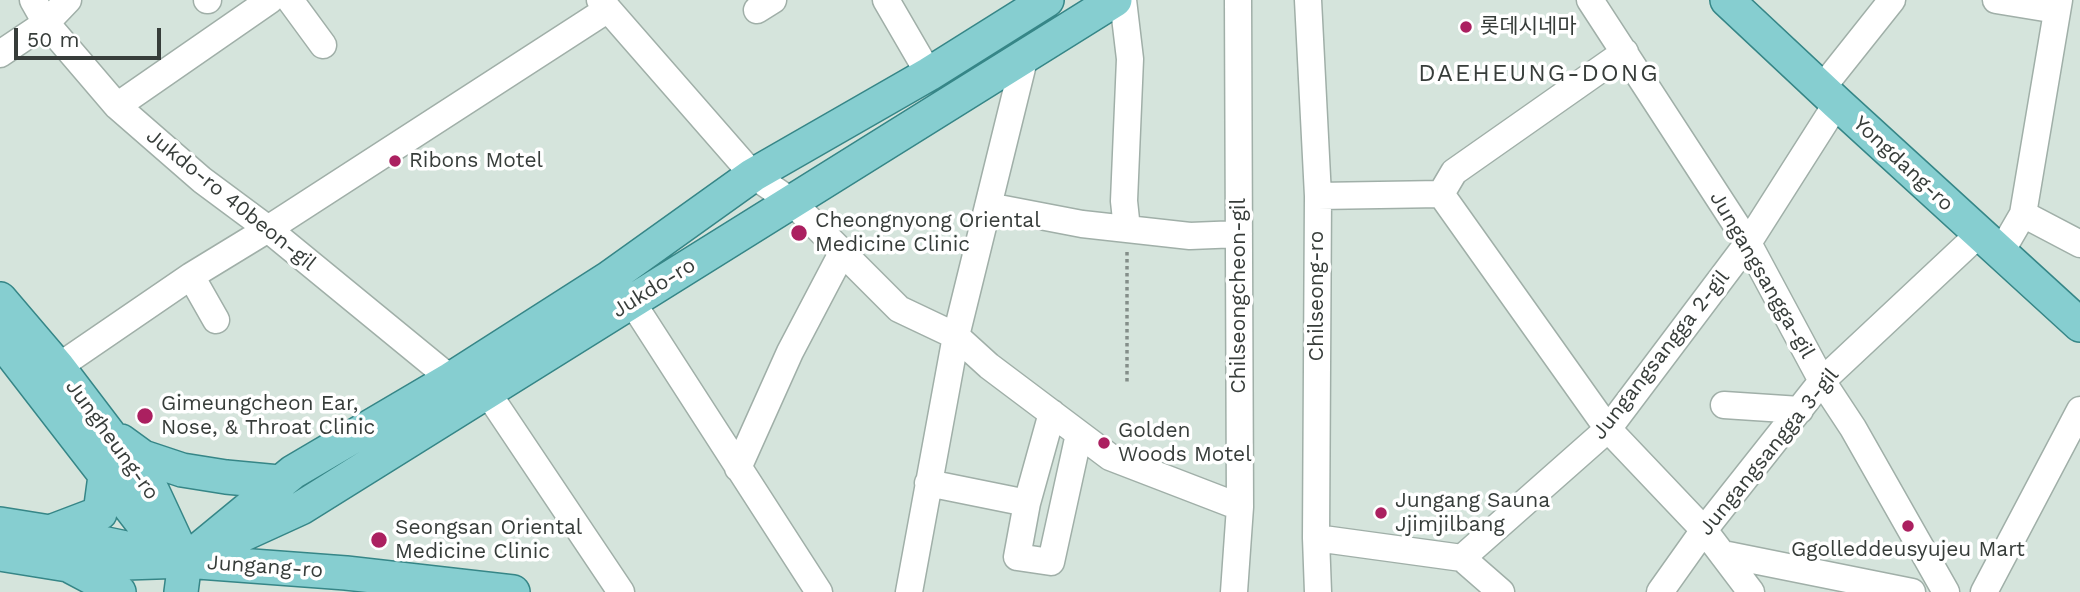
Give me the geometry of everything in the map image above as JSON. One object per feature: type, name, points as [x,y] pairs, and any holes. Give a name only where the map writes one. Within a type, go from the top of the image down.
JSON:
[{"type":"main road","name":"Jukdo-ro","points":[[183,576],[273,521],[301,508],[1115,0]]},
{"type":"main road","name":"Yongdang-ro","points":[[1727,0],[2080,325]]},
{"type":"main road","name":"Jukdo-ro","points":[[183,576],[293,471],[451,379],[609,278],[753,175],[929,74],[1041,2]]},
{"type":"main road","name":"Jungheung-ro","points":[[0,299],[58,367],[153,492],[183,576]]},
{"type":"main road","name":"Jungheung-ro","points":[[0,339],[183,576]]},
{"type":"main road","points":[[108,432],[143,457],[181,470],[279,482]]},
{"type":"main road","points":[[50,531],[100,513],[105,476]]},
{"type":"main road","points":[[273,521],[268,534],[271,552],[303,586]]},
{"type":"main road","name":"Jungang-ro","points":[[0,524],[50,531],[183,576]]},
{"type":"main road","name":"Jungang-ro","points":[[0,554],[68,565],[303,586],[513,592]]},
{"type":"main road","points":[[68,565],[119,592]]},
{"type":"street","name":"Jukdo-ro 40beon-gil","points":[[33,0],[46,23],[117,107],[202,180],[268,229],[451,379]]},
{"type":"street","points":[[0,54],[46,23],[68,0]]},
{"type":"street","points":[[76,0],[82,5],[88,0]]},
{"type":"street","points":[[117,107],[270,0]]},
{"type":"street","points":[[290,0],[323,45]]},
{"type":"street","points":[[886,0],[929,74]]},
{"type":"street","points":[[1123,0],[1130,59],[1124,201],[1127,229]]},
{"type":"street","name":"Chilseongcheon-gil","points":[[1234,592],[1240,507],[1238,0]]},
{"type":"street","name":"Chilseong-ro","points":[[1308,0],[1318,197],[1318,592]]},
{"type":"street","name":"Jungangsangga-gil","points":[[1590,0],[1748,243],[1822,381],[1853,428],[1946,592]]},
{"type":"street","name":"Jungangsangga 2-gil","points":[[1462,558],[1608,429],[1748,243],[1829,95],[1892,0]]},
{"type":"street","points":[[1996,0],[2058,5]]},
{"type":"street","points":[[58,367],[191,276],[268,229],[604,4],[753,175],[792,202],[899,309],[956,336],[989,366],[1110,457],[1240,507]]},
{"type":"street","name":"Jungangsangga 3-gil","points":[[1660,592],[1704,530],[1822,381],[2022,214],[2058,5]]},
{"type":"street","points":[[1441,194],[1454,172],[1625,52]]},
{"type":"street","points":[[909,592],[956,336],[1025,56]]},
{"type":"street","points":[[1318,197],[1441,194]]},
{"type":"street","points":[[1441,194],[1608,429],[1704,530],[1751,592]]},
{"type":"street","points":[[988,206],[1082,224],[1190,236],[1239,234]]},
{"type":"street","points":[[2022,214],[2080,244]]},
{"type":"street","points":[[738,468],[790,352],[842,253]]},
{"type":"street","points":[[191,276],[216,320]]},
{"type":"street","points":[[632,302],[819,592]]},
{"type":"street","points":[[487,392],[621,592]]},
{"type":"street","points":[[1724,405],[1800,410]]},
{"type":"street","points":[[1984,592],[2080,410]]},
{"type":"street","points":[[1052,413],[1027,502],[1017,557],[1051,562],[1079,434]]},
{"type":"street","points":[[929,483],[1027,502]]},
{"type":"street","points":[[1316,538],[1462,558],[1501,592]]},
{"type":"street","points":[[1723,554],[1912,592]]},
{"type":"path","points":[[1127,229],[1127,385]]},
{"type":"place","name":"롯데시네마","points":[[1466,27]]},
{"type":"place","name":"Ribons Motel","points":[[395,161]]},
{"type":"place","name":"Cheongnyong Oriental Medicine Clinic","points":[[799,233]]},
{"type":"place","name":"Gimeungcheon Ear, Nose, & Throat Clinic","points":[[145,416]]},
{"type":"place","name":"Golden Woods Motel","points":[[1104,443]]},
{"type":"place","name":"Jungang Sauna Jjimjilbang","points":[[1381,513]]},
{"type":"place","name":"Ggolleddeusyujeu Mart","points":[[1908,526]]},
{"type":"place","name":"Seongsan Oriental Medicine Clinic","points":[[379,540]]},
{"type":"district","name":"DAEHEUNG-DONG","points":[[1539,74]]}]
